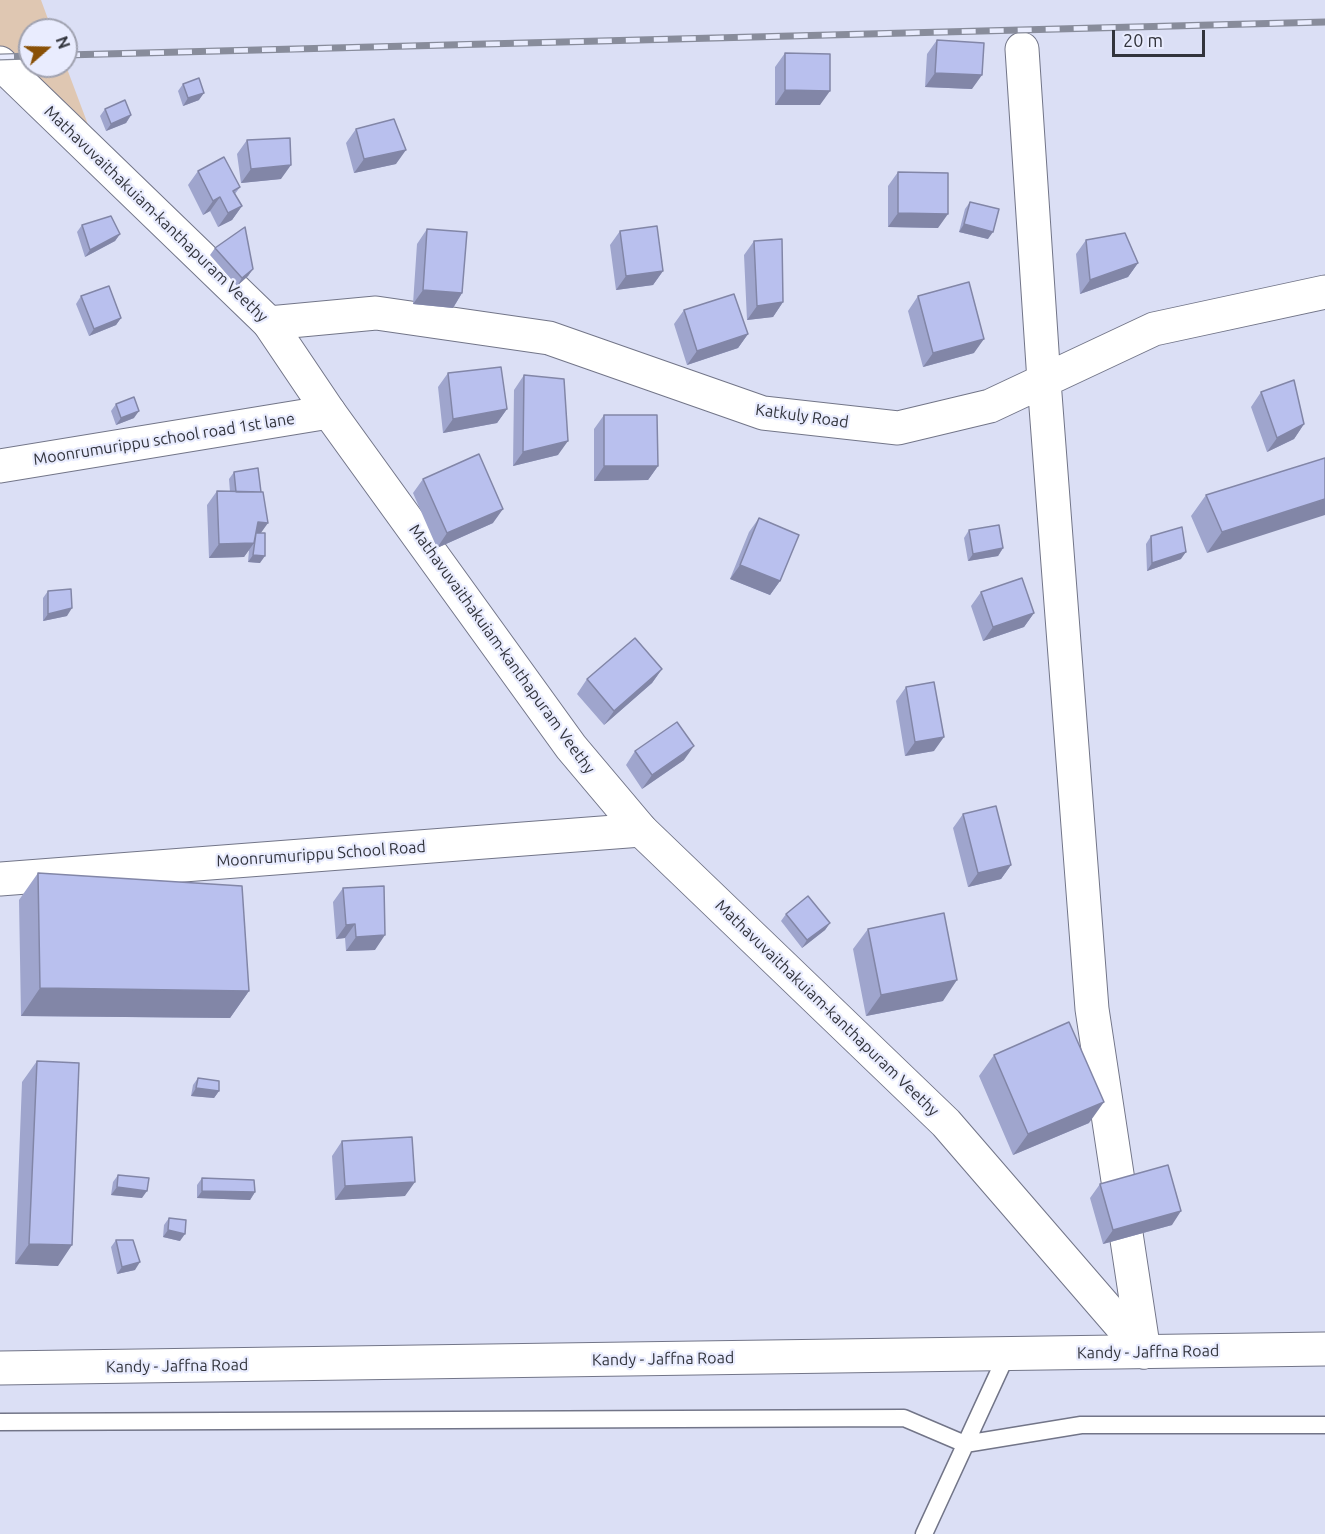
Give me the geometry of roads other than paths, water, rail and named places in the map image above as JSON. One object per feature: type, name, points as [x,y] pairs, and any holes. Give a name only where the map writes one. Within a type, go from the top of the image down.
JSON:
[{"type":"main road","points":[[1022,49],[1044,381],[1092,1009],[1144,1352]]},
{"type":"main road","name":"Mathavuvaithakuiam-kanthapuram Veethy","points":[[0,63],[269,323],[329,412],[571,747],[641,830],[946,1123],[1144,1352]]},
{"type":"main road","name":"Katkuly Road","points":[[269,323],[376,313],[549,338],[763,413],[898,428],[990,406],[1155,329],[1325,292]]},
{"type":"main road","name":"Moonrumurippu school road 1st lane","points":[[0,466],[329,412]]},
{"type":"main road","name":"Moonrumurippu School Road","points":[[0,879],[641,830]]},
{"type":"main road","name":"Kandy - Jaffna Road","points":[[0,1368],[1325,1349]]},
{"type":"lane","points":[[924,1534],[1007,1354]]},
{"type":"lane","points":[[0,1422],[904,1418],[965,1444],[1081,1425],[1325,1425]]},
{"type":"railway","points":[[78,55],[1325,22]]},
{"type":"railway","points":[[0,57],[18,56]]}]
